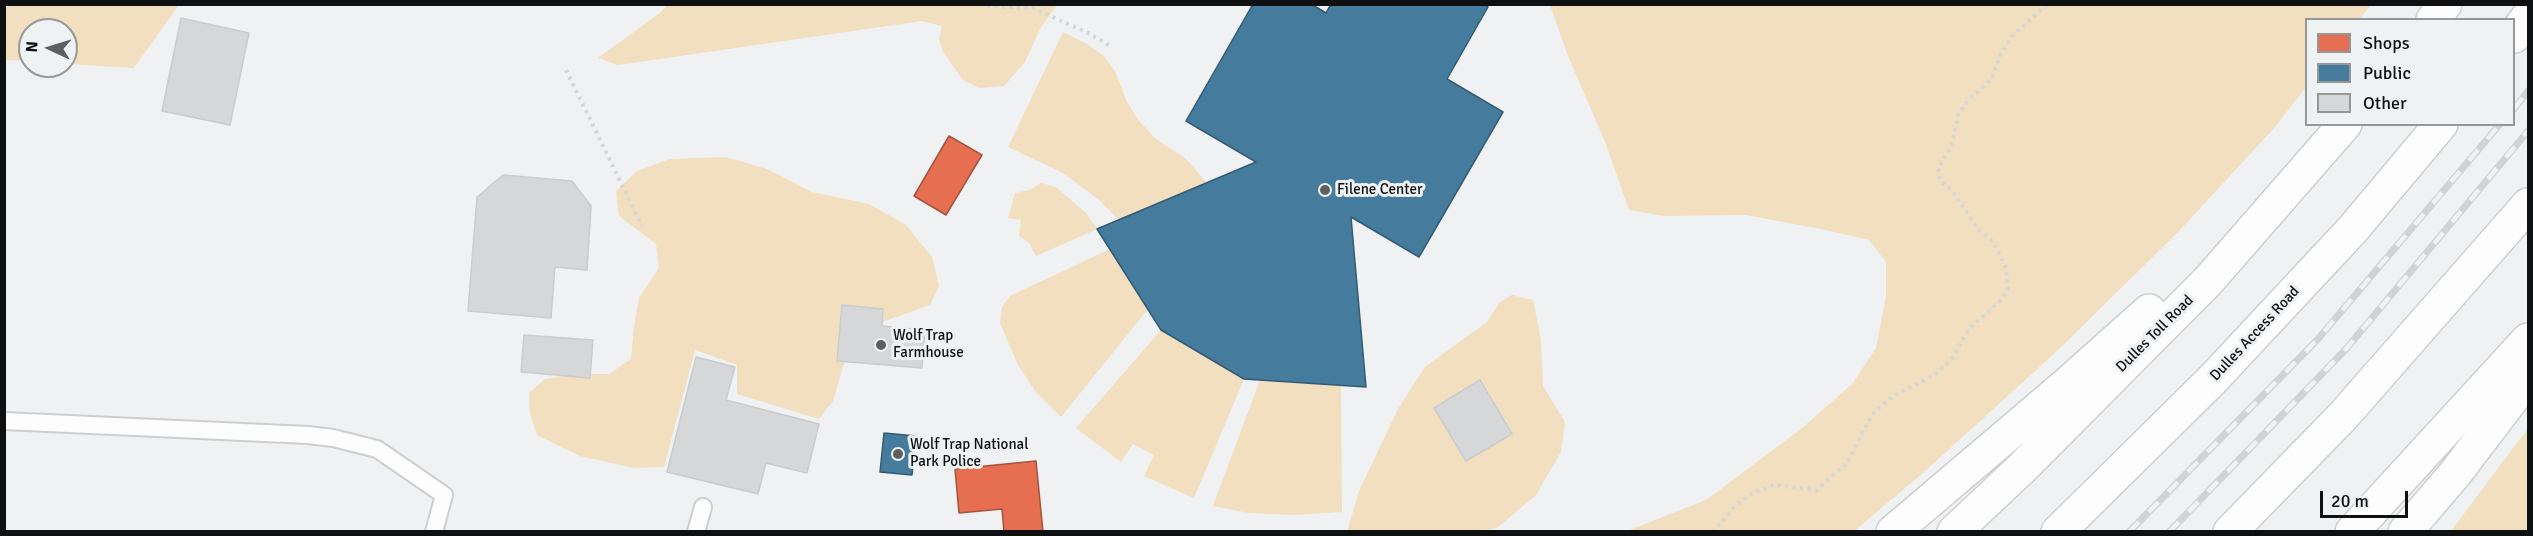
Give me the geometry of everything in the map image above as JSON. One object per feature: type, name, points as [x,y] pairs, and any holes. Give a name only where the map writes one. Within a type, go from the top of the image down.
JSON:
[{"type":"highway","points":[[2434,18],[2445,4]]},
{"type":"highway","points":[[2515,35],[2529,17]]},
{"type":"highway","name":"Dulles Toll Road","points":[[1954,531],[2022,468],[2208,280],[2343,126]]},
{"type":"highway","name":"Dulles Access Road","points":[[2058,531],[2213,379],[2353,229],[2438,126]]},
{"type":"highway","points":[[1893,531],[2066,385],[2304,172]]},
{"type":"highway","points":[[2230,531],[2343,416],[2529,205]]},
{"type":"highway","points":[[2352,531],[2529,340]]},
{"type":"highway","points":[[2405,531],[2454,475],[2529,378]]},
{"type":"lane","points":[[4,421],[333,438],[376,449],[444,495],[434,531]]},
{"type":"lane","points":[[696,531],[703,507]]},
{"type":"path","points":[[1713,531],[1735,506],[1749,495],[1773,485],[1817,490],[1848,462],[1875,411],[1895,395],[1938,373],[1953,358],[1968,330],[2005,294],[2008,288],[2006,268],[1994,243],[1977,228],[1952,190],[1940,181],[1938,168],[1952,146],[1958,116],[1965,104],[1992,78],[2000,56],[2012,36],[2047,4]]},
{"type":"path","points":[[987,6],[1033,8],[1109,45]]},
{"type":"path","points":[[566,70],[642,226]]},
{"type":"shaded area","points":[[5,4],[183,5],[178,6],[134,68],[78,65],[78,18],[18,18],[18,61],[5,60]]},
{"type":"shaded area","points":[[1550,4],[2371,5],[2360,18],[2305,18],[2305,88],[2275,127],[2179,231],[2056,352],[1924,472],[1853,532],[1627,531],[1706,500],[1801,429],[1853,383],[1876,348],[1886,297],[1886,262],[1869,240],[1821,229],[1746,215],[1664,216],[1629,210],[1606,144],[1568,56]]},
{"type":"shaded area","points":[[667,5],[1057,5],[1040,29],[1025,62],[1004,86],[979,88],[963,80],[943,52],[939,39],[942,26],[922,21],[618,65],[598,58],[660,13]]},
{"type":"shaded area","points":[[1063,32],[1104,56],[1115,71],[1126,100],[1138,120],[1156,139],[1185,158],[1207,183],[1119,220],[1098,199],[1063,173],[1008,147]]},
{"type":"shaded area","points":[[726,157],[767,169],[812,192],[869,204],[906,225],[932,257],[939,286],[930,305],[860,330],[848,350],[833,401],[819,419],[737,394],[737,365],[695,350],[664,467],[634,468],[580,456],[537,435],[530,414],[529,393],[545,379],[579,374],[609,374],[631,359],[639,298],[659,268],[656,244],[619,216],[616,191],[637,171],[670,159]]},
{"type":"shaded area","points":[[1041,183],[1056,187],[1086,213],[1097,229],[1036,256],[1029,243],[1019,236],[1021,220],[1008,218],[1015,193],[1030,190]]},
{"type":"shaded area","points":[[1110,249],[1148,309],[1061,417],[1035,391],[1018,365],[1000,323],[1002,307],[1010,296]]},
{"type":"shaded area","points":[[1512,295],[1533,300],[1541,340],[1543,386],[1565,422],[1561,452],[1536,495],[1497,528],[1478,531],[1347,532],[1359,491],[1398,409],[1425,367],[1487,322],[1500,302]]},
{"type":"shaded area","points":[[1161,330],[1244,379],[1194,498],[1144,476],[1154,455],[1133,444],[1121,462],[1076,428]]},
{"type":"shaded area","points":[[1260,380],[1341,385],[1342,512],[1294,515],[1249,513],[1213,506]]},
{"type":"shaded area","points":[[2528,429],[2528,531],[2451,531],[2513,448]]},
{"type":"building: Shops","points":[[949,136],[982,155],[946,215],[914,196]]},
{"type":"building: Shops","points":[[1036,461],[1043,532],[1004,532],[1002,509],[959,513],[955,469]]},
{"type":"building: Public","name":"Filene Center","points":[[1253,4],[1311,4],[1326,13],[1331,4],[1483,4],[1488,7],[1447,79],[1503,112],[1419,257],[1351,217],[1366,387],[1244,379],[1161,330],[1097,229],[1256,162],[1186,121]]},
{"type":"building: Public","name":"Wolf Trap National Park Police","points":[[884,433],[916,436],[912,475],[880,472]]},
{"type":"building: Other","points":[[181,18],[249,33],[230,125],[162,111]]},
{"type":"building: Other","points":[[503,175],[572,181],[591,206],[587,270],[555,267],[551,318],[468,311],[477,197]]},
{"type":"building: Other","name":"Wolf Trap Farmhouse","points":[[842,305],[883,309],[882,326],[925,330],[922,368],[837,361]]},
{"type":"building: Other","points":[[524,335],[593,340],[590,378],[521,372]]},
{"type":"building: Other","points":[[696,357],[735,367],[726,400],[819,424],[807,473],[766,463],[758,494],[667,472]]},
{"type":"building: Other","points":[[1480,380],[1512,434],[1466,461],[1434,408]]},
{"type":"railway","points":[[2515,108],[2528,91]]},
{"type":"railway","points":[[2129,532],[2318,339],[2498,126]]},
{"type":"railway","points":[[2169,532],[2346,349],[2528,131]]},
{"type":"place","name":"Filene Center","points":[[1325,190]]},
{"type":"place","name":"Wolf Trap Farmhouse","points":[[881,345]]},
{"type":"place","name":"Wolf Trap National Park Police","points":[[898,454]]}]
